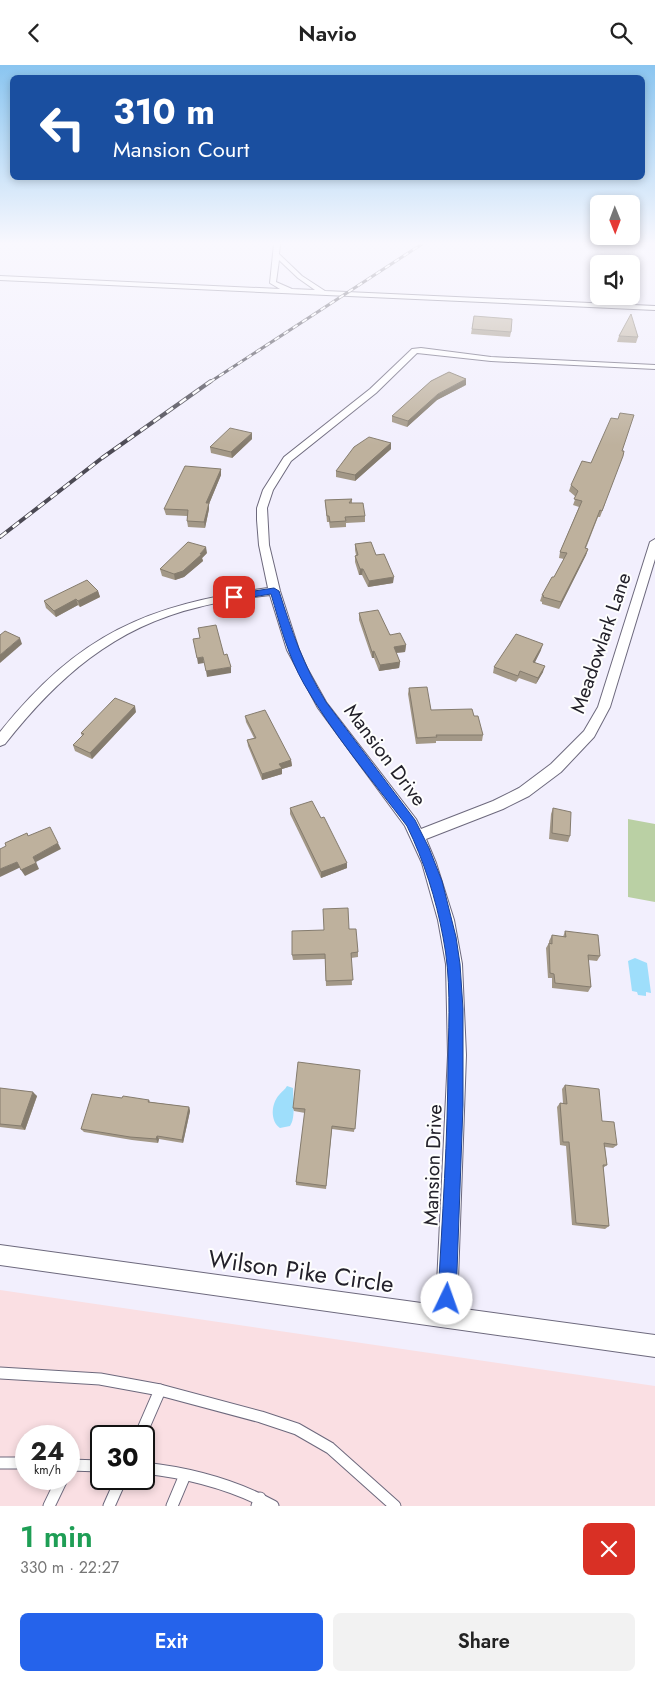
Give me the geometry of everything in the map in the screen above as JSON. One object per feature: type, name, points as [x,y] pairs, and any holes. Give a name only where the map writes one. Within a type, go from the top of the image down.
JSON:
[{"type":"street","name":"Mansion Drive","points":[[446,1317],[456,1076],[454,964],[442,904],[418,836],[397,803],[339,728],[308,682],[293,650],[274,591],[264,545],[262,520],[265,499],[276,475],[287,459],[374,391],[408,356],[418,350],[500,359],[655,367]]},
{"type":"street","name":"Meadowlark Lane","points":[[418,836],[498,805],[524,792],[556,768],[589,734],[604,707],[655,542]]},
{"type":"street","points":[[0,741],[19,717],[56,677],[74,661],[105,640],[139,623],[188,606],[274,591]]},
{"type":"street","name":"Wilson Pike Circle","points":[[0,1255],[655,1346]]},
{"type":"lane","points":[[0,1373],[100,1379],[160,1390],[261,1417],[297,1429],[330,1448],[395,1506]]},
{"type":"lane","points":[[145,1425],[160,1390]]},
{"type":"lane","points":[[0,1463],[15,1463]]},
{"type":"lane","points":[[155,1470],[185,1475],[232,1487],[258,1502],[273,1506]]},
{"type":"lane","points":[[172,1506],[185,1475]]},
{"type":"lane","points":[[48,1506],[56,1490]]},
{"type":"lane","points":[[109,1506],[116,1490]]},
{"type":"shaded area","points":[[0,1290],[655,1386],[655,1506],[0,1506]]},
{"type":"green space","points":[[628,819],[655,824],[655,902],[628,897]]},
{"type":"water","points":[[635,958],[647,963],[651,993],[646,992],[646,996],[638,995],[637,992],[632,991],[628,961]]},
{"type":"water","points":[[287,1086],[293,1088],[293,1118],[290,1126],[280,1128],[274,1121],[273,1108],[276,1099]]},
{"type":"building","points":[[631,314],[638,337],[619,336]]},
{"type":"building","points":[[474,316],[512,319],[511,332],[472,329]]},
{"type":"building","points":[[449,372],[466,379],[438,394],[408,421],[392,416],[431,381]]},
{"type":"building","points":[[620,413],[634,415],[622,451],[624,451],[623,456],[602,511],[600,510],[585,548],[588,549],[561,602],[543,597],[542,595],[567,553],[560,552],[582,501],[574,499],[578,491],[571,485],[582,461],[591,463],[611,418],[618,419]]},
{"type":"building","points":[[230,428],[252,433],[231,452],[210,447]]},
{"type":"building","points":[[369,437],[391,443],[355,475],[336,471],[354,447]]},
{"type":"building","points":[[185,466],[221,469],[206,503],[209,503],[204,522],[187,521],[188,510],[164,509]]},
{"type":"building","points":[[352,499],[349,503],[363,503],[365,516],[345,517],[346,521],[330,522],[329,516],[327,516],[325,500]]},
{"type":"building","points":[[188,542],[206,547],[200,554],[202,554],[183,571],[174,574],[160,569]]},
{"type":"building","points":[[371,542],[376,555],[384,554],[394,577],[369,581],[363,569],[360,569],[355,556],[358,555],[355,544]]},
{"type":"building","points":[[87,580],[98,591],[78,601],[76,599],[54,611],[44,601]]},
{"type":"building","points":[[378,610],[390,635],[400,633],[406,645],[394,647],[400,662],[380,665],[374,651],[372,652],[359,613]]},
{"type":"building","points":[[216,625],[224,655],[227,654],[231,667],[206,671],[203,657],[197,658],[193,639],[200,638],[198,628]]},
{"type":"building","points":[[5,631],[20,638],[0,655],[0,635]]},
{"type":"building","points":[[516,634],[543,644],[533,662],[545,666],[538,678],[520,671],[518,676],[494,667]]},
{"type":"building","points":[[427,687],[431,710],[472,709],[474,716],[478,716],[483,735],[436,735],[437,737],[417,738],[409,688]]},
{"type":"building","points":[[115,698],[135,706],[90,753],[73,745],[84,734],[81,733]]},
{"type":"building","points":[[265,710],[291,760],[279,764],[282,768],[262,774],[247,740],[256,738],[245,716]]},
{"type":"building","points":[[312,801],[321,818],[324,817],[347,863],[321,872],[290,808]]},
{"type":"building","points":[[553,808],[571,812],[570,836],[552,833]]},
{"type":"building","points":[[50,827],[58,843],[33,857],[36,863],[21,870],[17,862],[0,869],[0,849],[6,846],[5,843],[27,833],[28,836]]},
{"type":"building","points":[[348,908],[349,929],[356,929],[358,952],[351,953],[353,980],[326,981],[325,954],[292,955],[292,931],[324,930],[323,909]]},
{"type":"building","points":[[565,931],[598,935],[600,956],[588,955],[591,987],[555,983],[554,974],[550,973],[549,943],[552,944],[552,935],[566,937]]},
{"type":"building","points":[[298,1062],[360,1070],[355,1129],[332,1126],[326,1186],[296,1182],[305,1109],[293,1108]]},
{"type":"building","points":[[565,1085],[599,1089],[602,1121],[614,1122],[617,1145],[604,1143],[607,1165],[603,1165],[609,1226],[576,1223],[569,1142],[563,1142],[560,1103],[567,1104]]},
{"type":"building","points":[[0,1088],[33,1092],[21,1126],[0,1124]]},
{"type":"building","points":[[92,1094],[122,1098],[123,1096],[149,1100],[148,1102],[189,1107],[182,1140],[157,1136],[156,1139],[130,1137],[81,1129]]},
{"type":"railway","points":[[210,382],[319,311]]},
{"type":"railway","points":[[0,537],[102,458],[211,381]]},
{"type":"route","points":[[234,597],[274,591],[293,650],[308,682],[322,705],[411,823],[423,848],[442,904],[454,964],[457,1055],[447,1299]]}]
